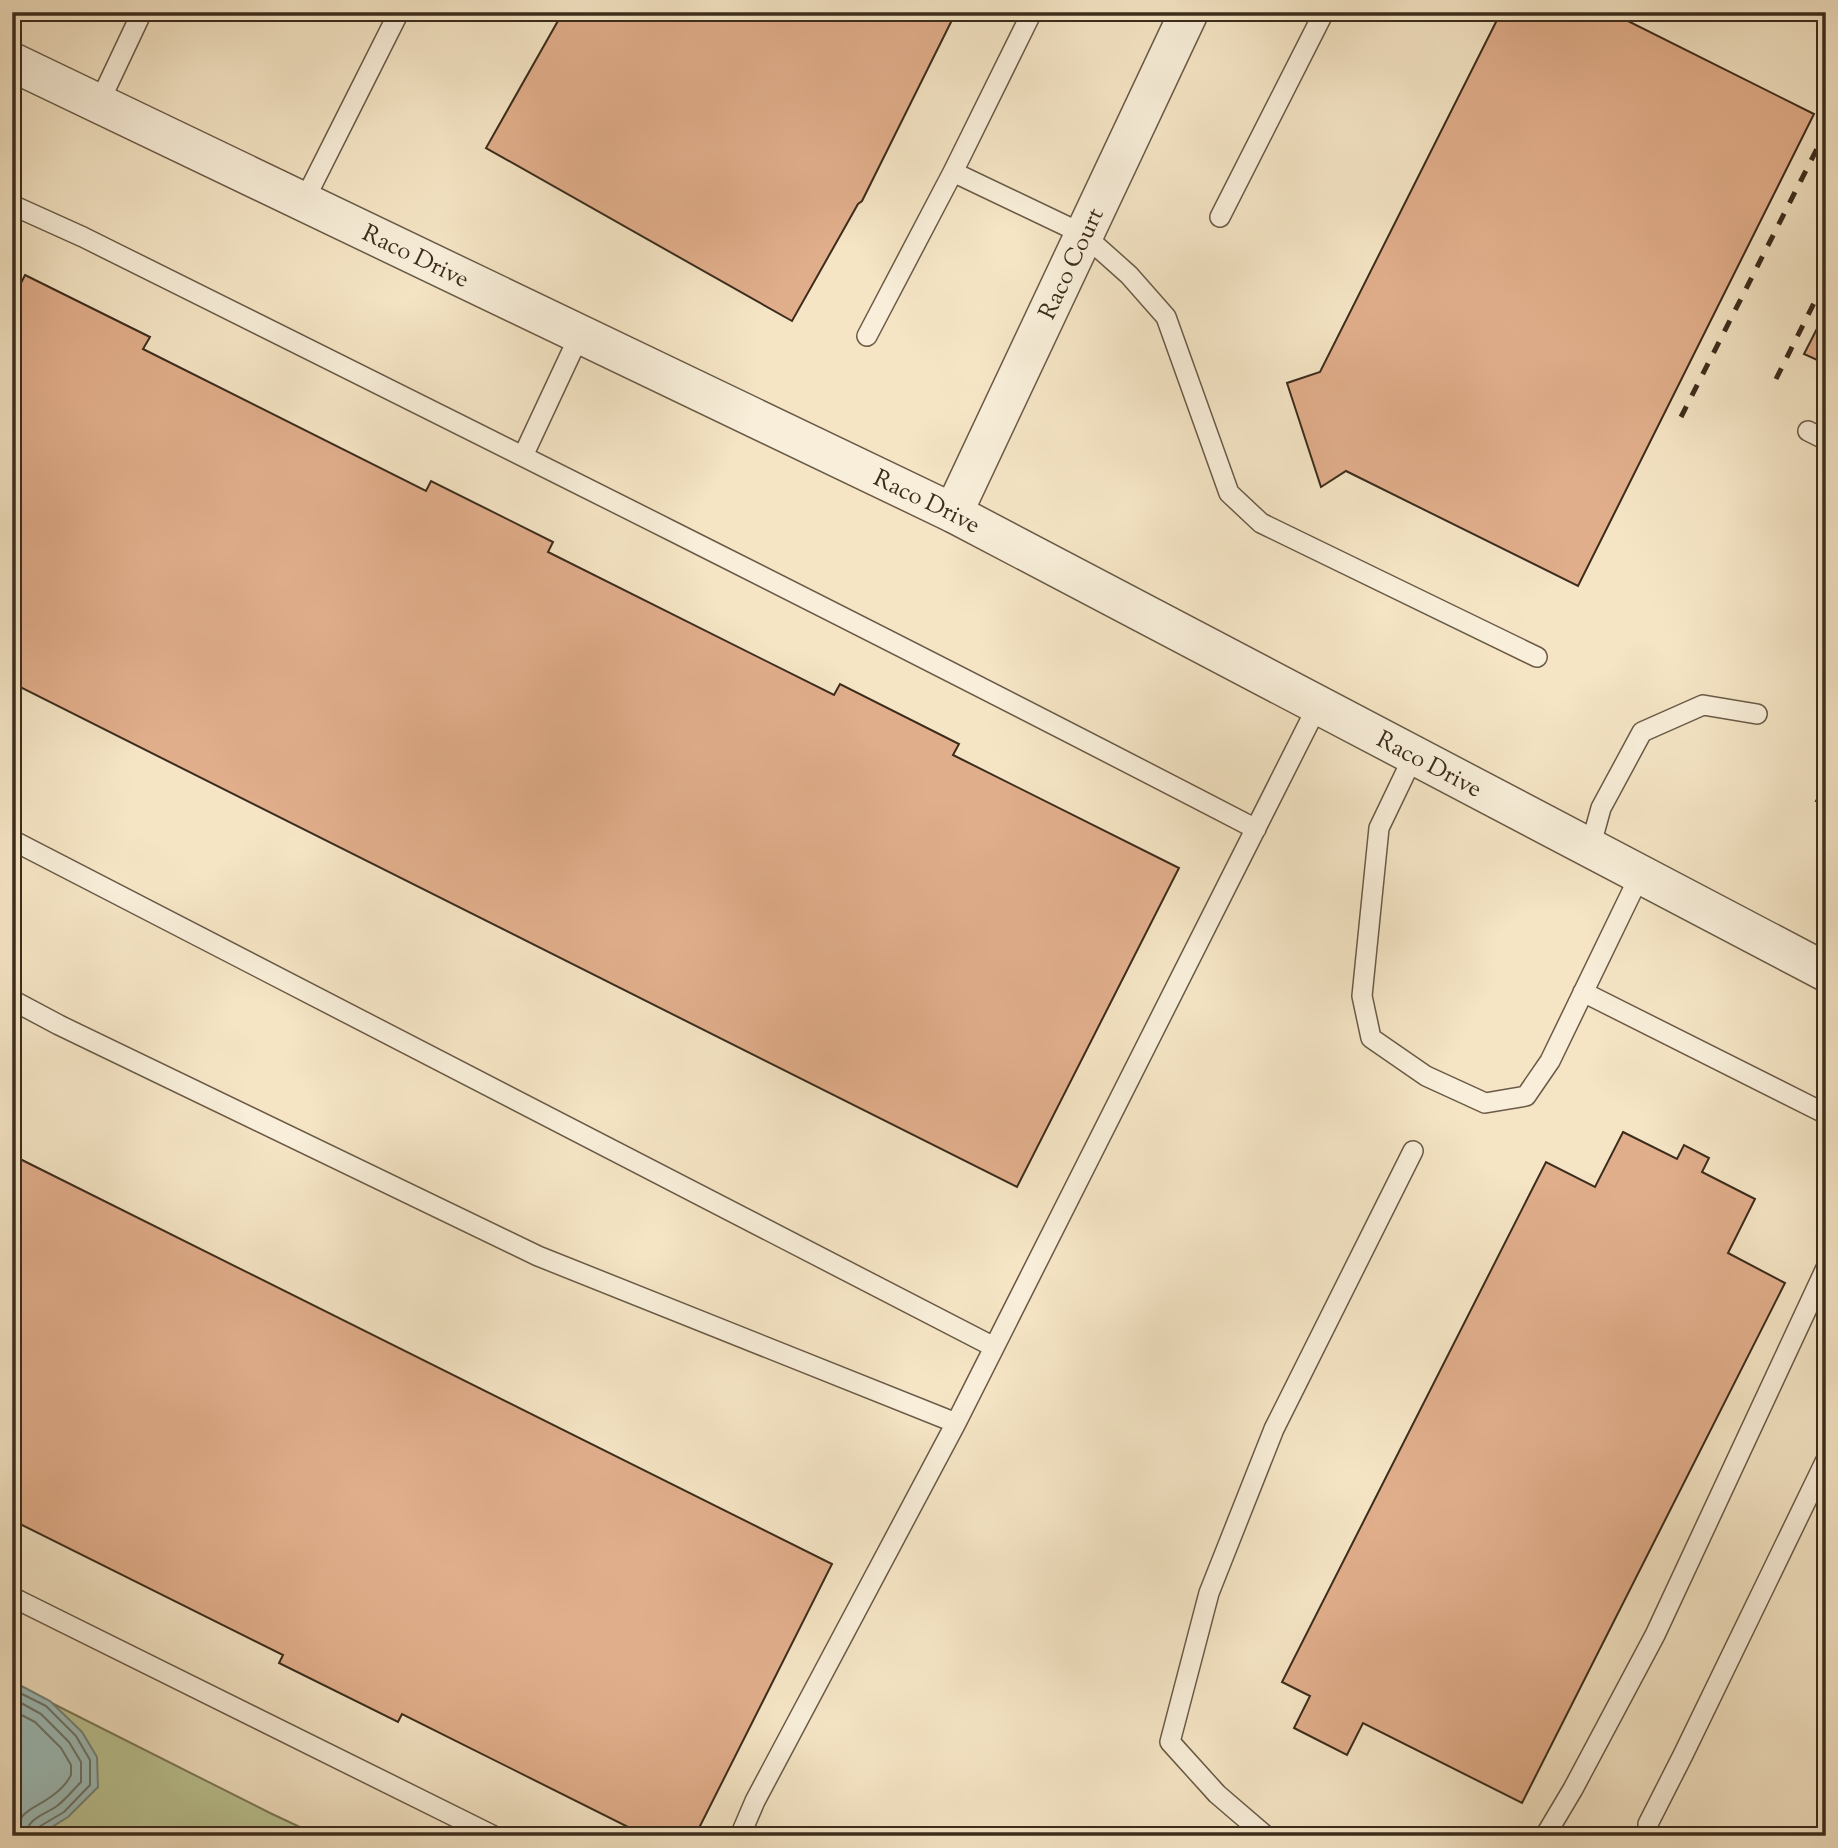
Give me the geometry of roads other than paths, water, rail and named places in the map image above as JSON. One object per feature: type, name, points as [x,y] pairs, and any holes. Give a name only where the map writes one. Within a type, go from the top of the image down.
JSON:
[{"type":"street","name":"Raco Court","points":[[953,513],[1189,12]]},
{"type":"street","name":"Raco Drive","points":[[12,62],[953,513],[1826,972]]},
{"type":"lane","points":[[99,103],[142,12]]},
{"type":"lane","points":[[304,201],[399,12]]},
{"type":"lane","points":[[867,336],[953,172],[1032,12]]},
{"type":"lane","points":[[1220,217],[1324,12]]},
{"type":"lane","points":[[953,172],[1083,234],[1129,275],[1166,317],[1229,493],[1261,523],[1537,657]]},
{"type":"lane","points":[[12,205],[83,237],[523,456],[1256,829]]},
{"type":"lane","points":[[523,456],[580,334]]},
{"type":"lane","points":[[1808,430],[1826,440]]},
{"type":"lane","points":[[740,1836],[755,1801],[957,1423],[1318,705]]},
{"type":"lane","points":[[1590,848],[1601,808],[1642,732],[1703,705],[1757,714]]},
{"type":"lane","points":[[1414,755],[1379,828],[1362,996],[1371,1038],[1426,1076],[1485,1102],[1526,1096],[1550,1061],[1640,875]]},
{"type":"lane","points":[[12,840],[995,1348]]},
{"type":"lane","points":[[1583,992],[1826,1114]]},
{"type":"lane","points":[[12,1000],[58,1025],[538,1256],[957,1423]]},
{"type":"lane","points":[[1266,1836],[1217,1794],[1170,1742],[1209,1593],[1274,1429],[1413,1151]]},
{"type":"lane","points":[[1545,1836],[1655,1635],[1826,1268]]},
{"type":"lane","points":[[1648,1824],[1826,1460]]},
{"type":"lane","points":[[12,1597],[494,1836]]},
{"type":"water","points":[[12,1681],[50,1701],[82,1732],[97,1757],[98,1787],[68,1817],[37,1836],[12,1836]]},
{"type":"railway","points":[[1681,417],[1826,131]]},
{"type":"railway","points":[[1776,379],[1826,279]]}]
